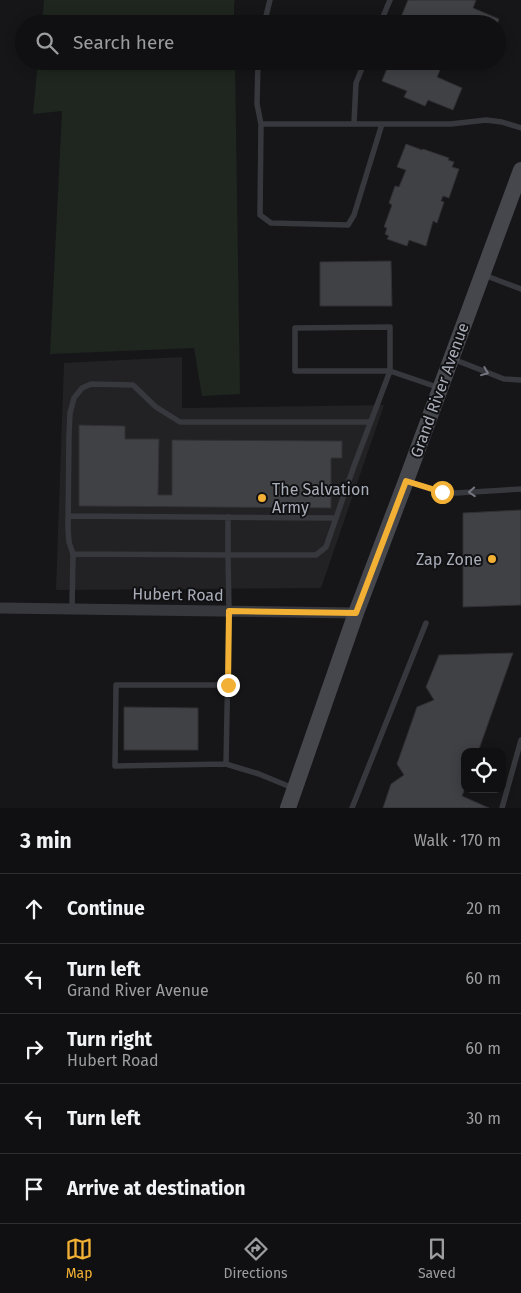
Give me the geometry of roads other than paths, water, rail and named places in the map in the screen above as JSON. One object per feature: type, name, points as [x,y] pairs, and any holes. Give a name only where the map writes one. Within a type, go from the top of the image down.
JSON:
[{"type":"main road","name":"Grand River Avenue","points":[[288,808],[356,613],[521,170]]},
{"type":"street","name":"Hubert Road","points":[[0,608],[356,613]]},
{"type":"lane","points":[[266,15],[270,0]]},
{"type":"lane","points":[[384,15],[390,0]]},
{"type":"lane","points":[[258,70],[257,104],[261,124],[260,215],[271,223],[348,225],[354,216],[382,124]]},
{"type":"lane","points":[[354,123],[356,83],[361,70]]},
{"type":"lane","points":[[261,124],[451,124],[486,120],[502,122],[521,128]]},
{"type":"lane","points":[[482,274],[521,289]]},
{"type":"lane","points":[[73,554],[316,555],[326,547],[390,371],[390,327],[295,328],[295,371],[390,371],[440,388]]},
{"type":"lane","points":[[451,358],[504,379],[521,380]]},
{"type":"lane","points":[[72,608],[73,554],[69,542],[68,516],[70,413],[74,398],[82,388],[91,384],[134,385],[156,407],[180,422],[370,422]]},
{"type":"lane","points":[[406,481],[436,491],[456,493],[521,489]]},
{"type":"lane","points":[[68,516],[336,518]]},
{"type":"lane","points":[[226,764],[229,611],[228,517]]},
{"type":"lane","points":[[352,808],[426,623]]},
{"type":"lane","points":[[228,685],[116,685],[115,766],[226,764],[295,788]]},
{"type":"lane","points":[[502,808],[521,740]]},
{"type":"place","name":"The Salvation Army","points":[[262,498]]},
{"type":"place","name":"Zap Zone","points":[[492,559]]}]
